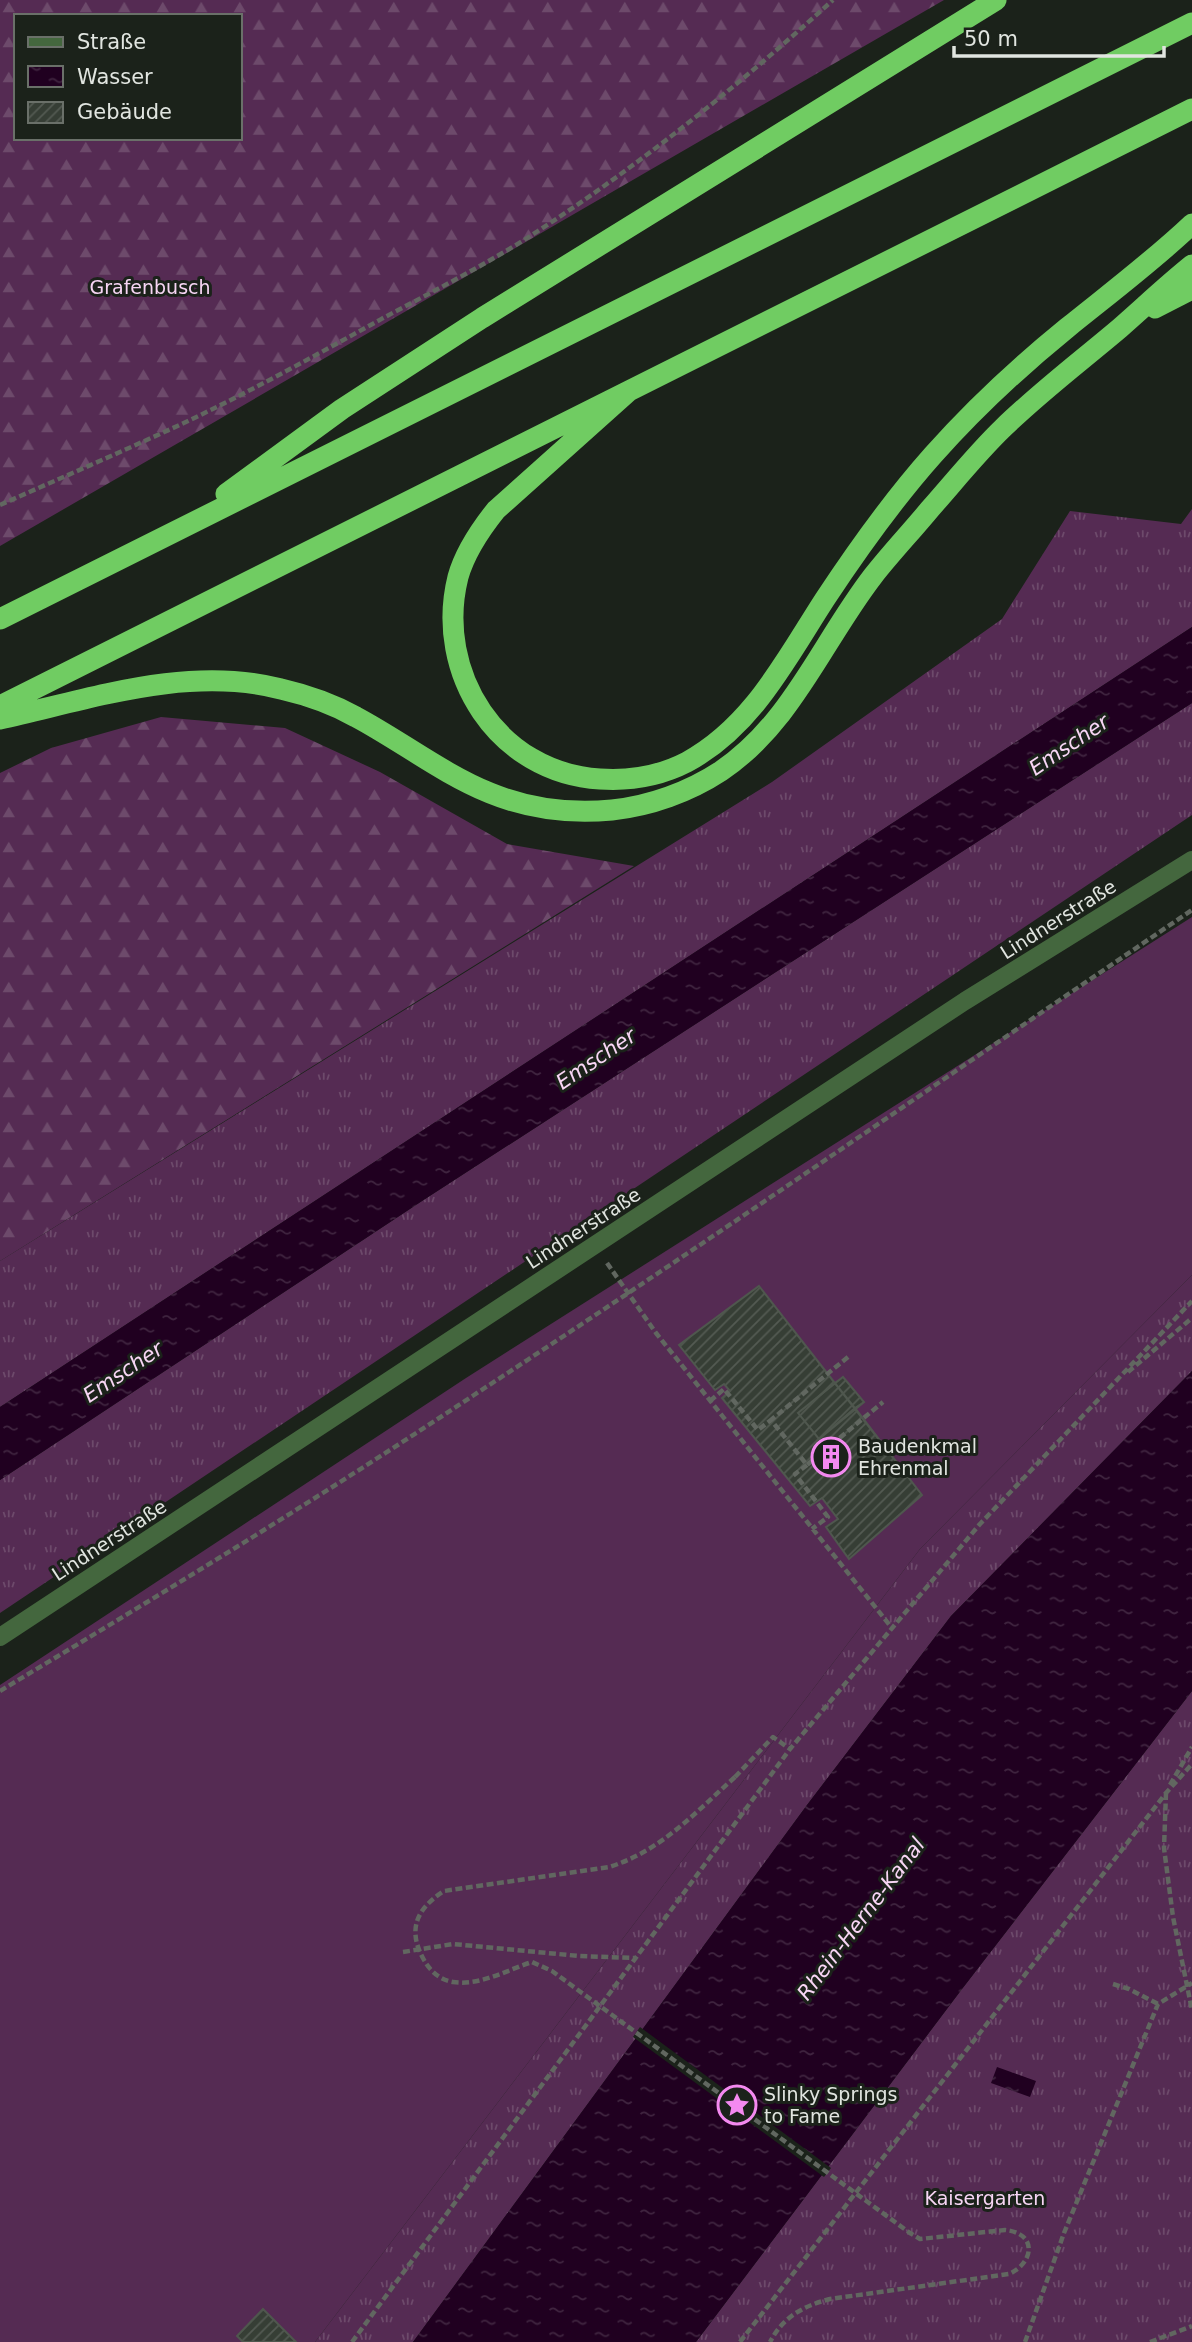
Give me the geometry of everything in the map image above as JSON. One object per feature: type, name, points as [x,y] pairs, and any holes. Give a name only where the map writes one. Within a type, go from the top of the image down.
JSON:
[{"type":"highway","points":[[180,528],[342,409],[458,333],[996,0]]},
{"type":"highway","points":[[0,619],[1192,23]]},
{"type":"highway","points":[[0,706],[1192,109]]},
{"type":"highway","points":[[629,391],[496,510],[480,529],[459,574],[454,599],[452,623],[455,649],[466,684],[484,716],[520,751],[542,764],[589,778],[639,778],[663,772],[686,762],[727,733],[762,696],[861,546],[946,441],[1017,371],[1192,224]]},
{"type":"highway","points":[[0,719],[161,684],[200,680],[240,682],[279,688],[317,699],[353,715],[457,776],[520,804],[589,812],[623,809],[657,801],[689,789],[747,752],[772,727],[793,700],[872,577],[1002,429],[1192,265]]},
{"type":"highway","points":[[1117,330],[1192,289]]},
{"type":"street","name":"Lindnerstraße","points":[[0,1637],[965,1001],[1192,860]]},
{"type":"path","points":[[0,505],[255,388],[523,240],[585,199],[664,140],[781,48],[833,0]]},
{"type":"path","points":[[0,1691],[110,1625],[470,1398],[1192,910]]},
{"type":"path","points":[[595,1245],[656,1333],[892,1628]]},
{"type":"path","points":[[352,2342],[790,1749],[980,1524],[1192,1300]]},
{"type":"path","points":[[1108,1388],[1192,1318]]},
{"type":"path","points":[[710,1401],[724,1389],[758,1430],[848,1357]]},
{"type":"path","points":[[812,1529],[828,1517],[795,1474],[883,1402]]},
{"type":"path","points":[[771,1420],[807,1465]]},
{"type":"path","points":[[770,2342],[776,2330],[790,2316],[808,2305],[1009,2274],[1026,2263],[1029,2256],[1028,2244],[1023,2235],[1005,2230],[920,2239],[910,2234],[552,1971],[532,1962],[485,1979],[452,1982],[439,1977],[427,1965],[416,1945],[416,1924],[432,1899],[444,1891],[609,1867],[633,1859],[666,1839],[735,1777],[773,1737],[790,1749]]},
{"type":"path","points":[[1192,1747],[1166,1793],[1164,1848],[1192,2010]]},
{"type":"path","points":[[740,2342],[1166,1793],[1192,1764]]},
{"type":"path","points":[[403,1952],[453,1944],[579,1956],[636,1958]]},
{"type":"path","points":[[1114,1984],[1158,2004]]},
{"type":"path","points":[[1024,2342],[1064,2233],[1158,2004],[1189,1984]]},
{"type":"path","points":[[1150,2342],[1192,2326]]},
{"type":"green space","name":"Grafenbusch","points":[[0,0],[944,0],[0,546]]},
{"type":"green space","points":[[1192,509],[1192,627],[0,1407],[0,1261],[772,782],[1002,619],[1070,511],[1181,524]]},
{"type":"green space","points":[[1192,703],[1192,815],[0,1613],[0,1480],[422,1201]]},
{"type":"green space","points":[[161,717],[285,728],[380,772],[507,844],[634,866],[0,1261],[0,773],[51,748]]},
{"type":"green space","points":[[1192,917],[1192,1275],[920,1549],[315,2342],[0,2342],[0,1685],[466,1378]]},
{"type":"green space","points":[[1192,1275],[1192,1371],[951,1616],[807,1805],[413,2342],[315,2342],[920,1549]]},
{"type":"green space","name":"Kaisergarten","points":[[1192,1691],[1192,2342],[696,2342],[962,1989]]},
{"type":"water","name":"Emscher","points":[[1192,627],[1192,703],[422,1201],[0,1480],[0,1407]]},
{"type":"water","name":"Rhein-Herne-Kanal","points":[[1192,1371],[1192,1691],[962,1989],[696,2342],[413,2342],[807,1805],[951,1616]]},
{"type":"water","points":[[997,2067],[1036,2081],[1030,2097],[991,2083]]},
{"type":"pier","points":[[640,2027],[831,2168],[824,2177],[633,2037]]},
{"type":"building","name":"Baudenkmal Ehrenmal","points":[[759,1286],[835,1383],[798,1413],[819,1439],[855,1408],[922,1495],[849,1559],[826,1527],[838,1519],[822,1498],[810,1506],[722,1398],[730,1391],[724,1384],[715,1390],[679,1345]]},
{"type":"building","name":"Baudenkmal Ehrenmal","points":[[759,1286],[922,1495],[849,1559],[826,1527],[838,1519],[822,1498],[810,1506],[722,1398],[730,1391],[724,1384],[715,1390],[679,1345]]},
{"type":"building","name":"Baudenkmal Ehrenmal","points":[[843,1377],[864,1402],[855,1408],[835,1383]]},
{"type":"building","points":[[843,1377],[864,1402],[819,1439],[798,1413]]},
{"type":"building","points":[[263,2309],[296,2342],[243,2342],[237,2336]]},
{"type":"place","name":"Baudenkmal Ehrenmal","points":[[831,1457]]},
{"type":"place","name":"Slinky Springs to Fame","points":[[737,2105]]}]
